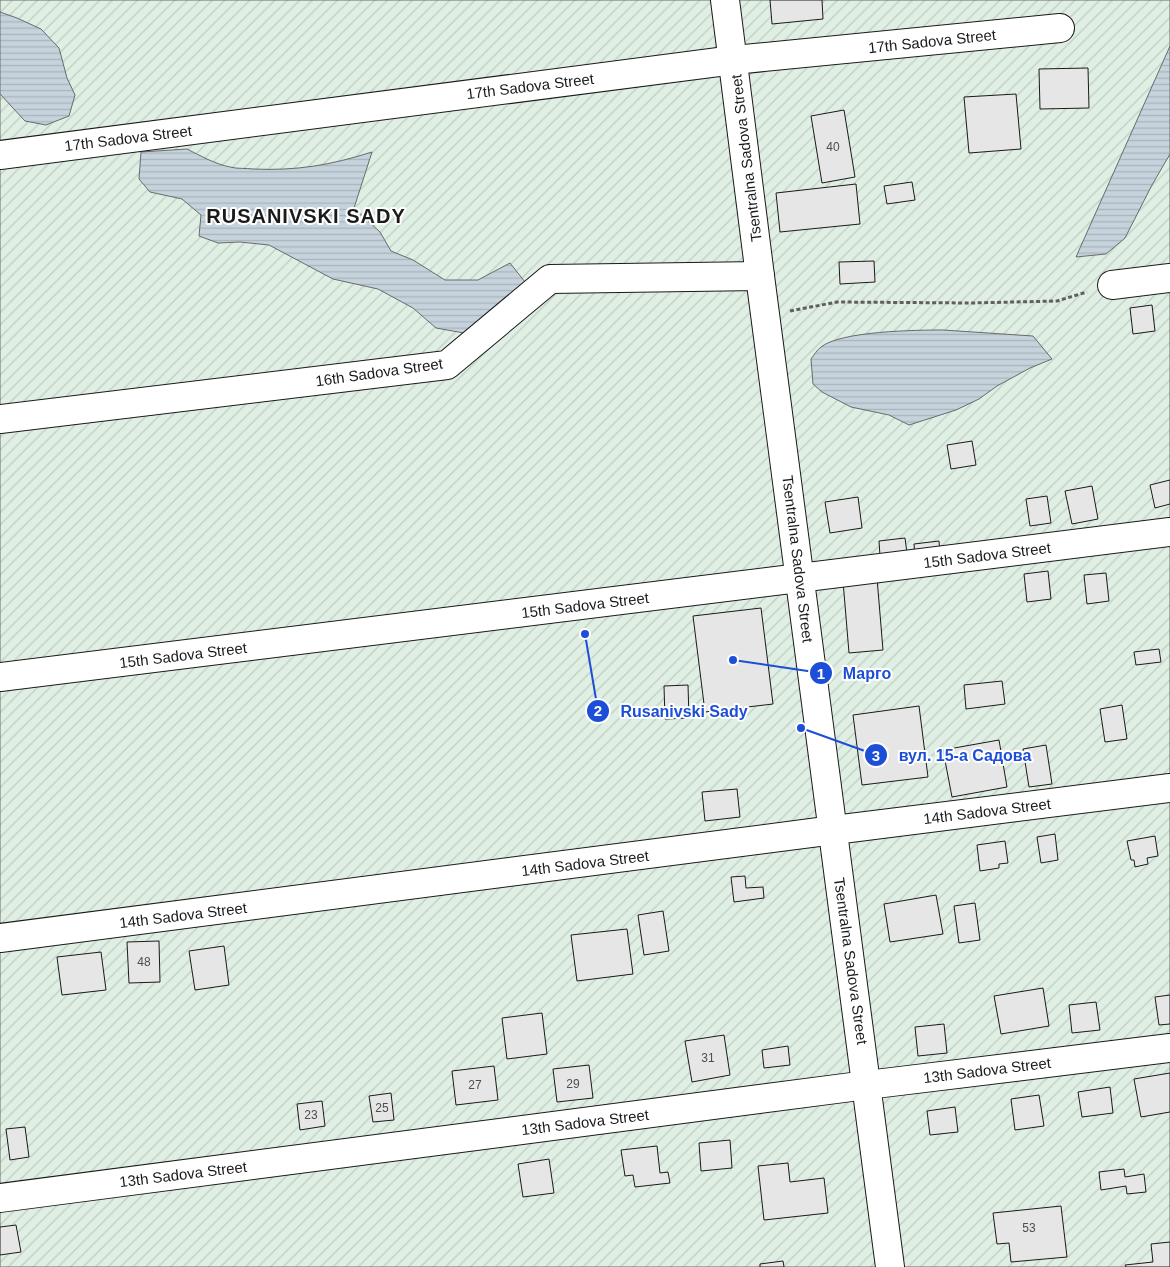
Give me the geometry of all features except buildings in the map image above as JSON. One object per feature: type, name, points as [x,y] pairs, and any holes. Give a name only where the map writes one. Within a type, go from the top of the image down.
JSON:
[{"type":"street","name":"Tsentralna Sadova Street","points":[[725,0],[890,1267]]},
{"type":"street","name":"17th Sadova Street","points":[[0,155],[734,60],[1060,28]]},
{"type":"street","name":"16th Sadova Street","points":[[0,419],[447,365],[550,279],[760,276]]},
{"type":"street","points":[[1112,285],[1170,278]]},
{"type":"street","name":"15th Sadova Street","points":[[0,677],[1170,532]]},
{"type":"street","name":"14th Sadova Street","points":[[0,938],[1170,788]]},
{"type":"street","name":"13th Sadova Street","points":[[0,1198],[867,1085],[1170,1048]]},
{"type":"path","points":[[766,315],[837,302],[972,303],[1056,301],[1112,285]]},
{"type":"green space","name":"RUSANIVSKI SADY","points":[[0,0],[1170,0],[1170,1267],[0,1267]]},
{"type":"shaded area","points":[[0,12],[41,29],[59,48],[67,78],[75,95],[69,116],[46,125],[25,121],[0,94]]},
{"type":"shaded area","points":[[1170,46],[1170,154],[1125,238],[1106,254],[1076,257]]},
{"type":"shaded area","points":[[187,149],[224,166],[269,169],[314,166],[372,152],[354,208],[380,232],[391,251],[413,260],[445,280],[478,280],[510,263],[529,287],[485,323],[464,333],[436,328],[413,308],[378,289],[333,279],[269,245],[240,242],[218,243],[199,236],[201,215],[182,199],[150,192],[139,179],[141,152]]},
{"type":"shaded area","points":[[943,330],[1033,336],[1052,359],[1030,368],[997,386],[979,399],[956,410],[909,425],[889,415],[851,407],[822,392],[813,384],[811,359],[820,348],[831,342],[879,332]]},
{"type":"place","name":"Rusanivski Sady","points":[[585,634]]},
{"type":"place","name":"Марго","points":[[733,660]]},
{"type":"place","name":"вул. 15-а Садова","points":[[801,728]]},
{"type":"district","name":"RUSANIVSKI SADY","points":[[306,216]]}]
